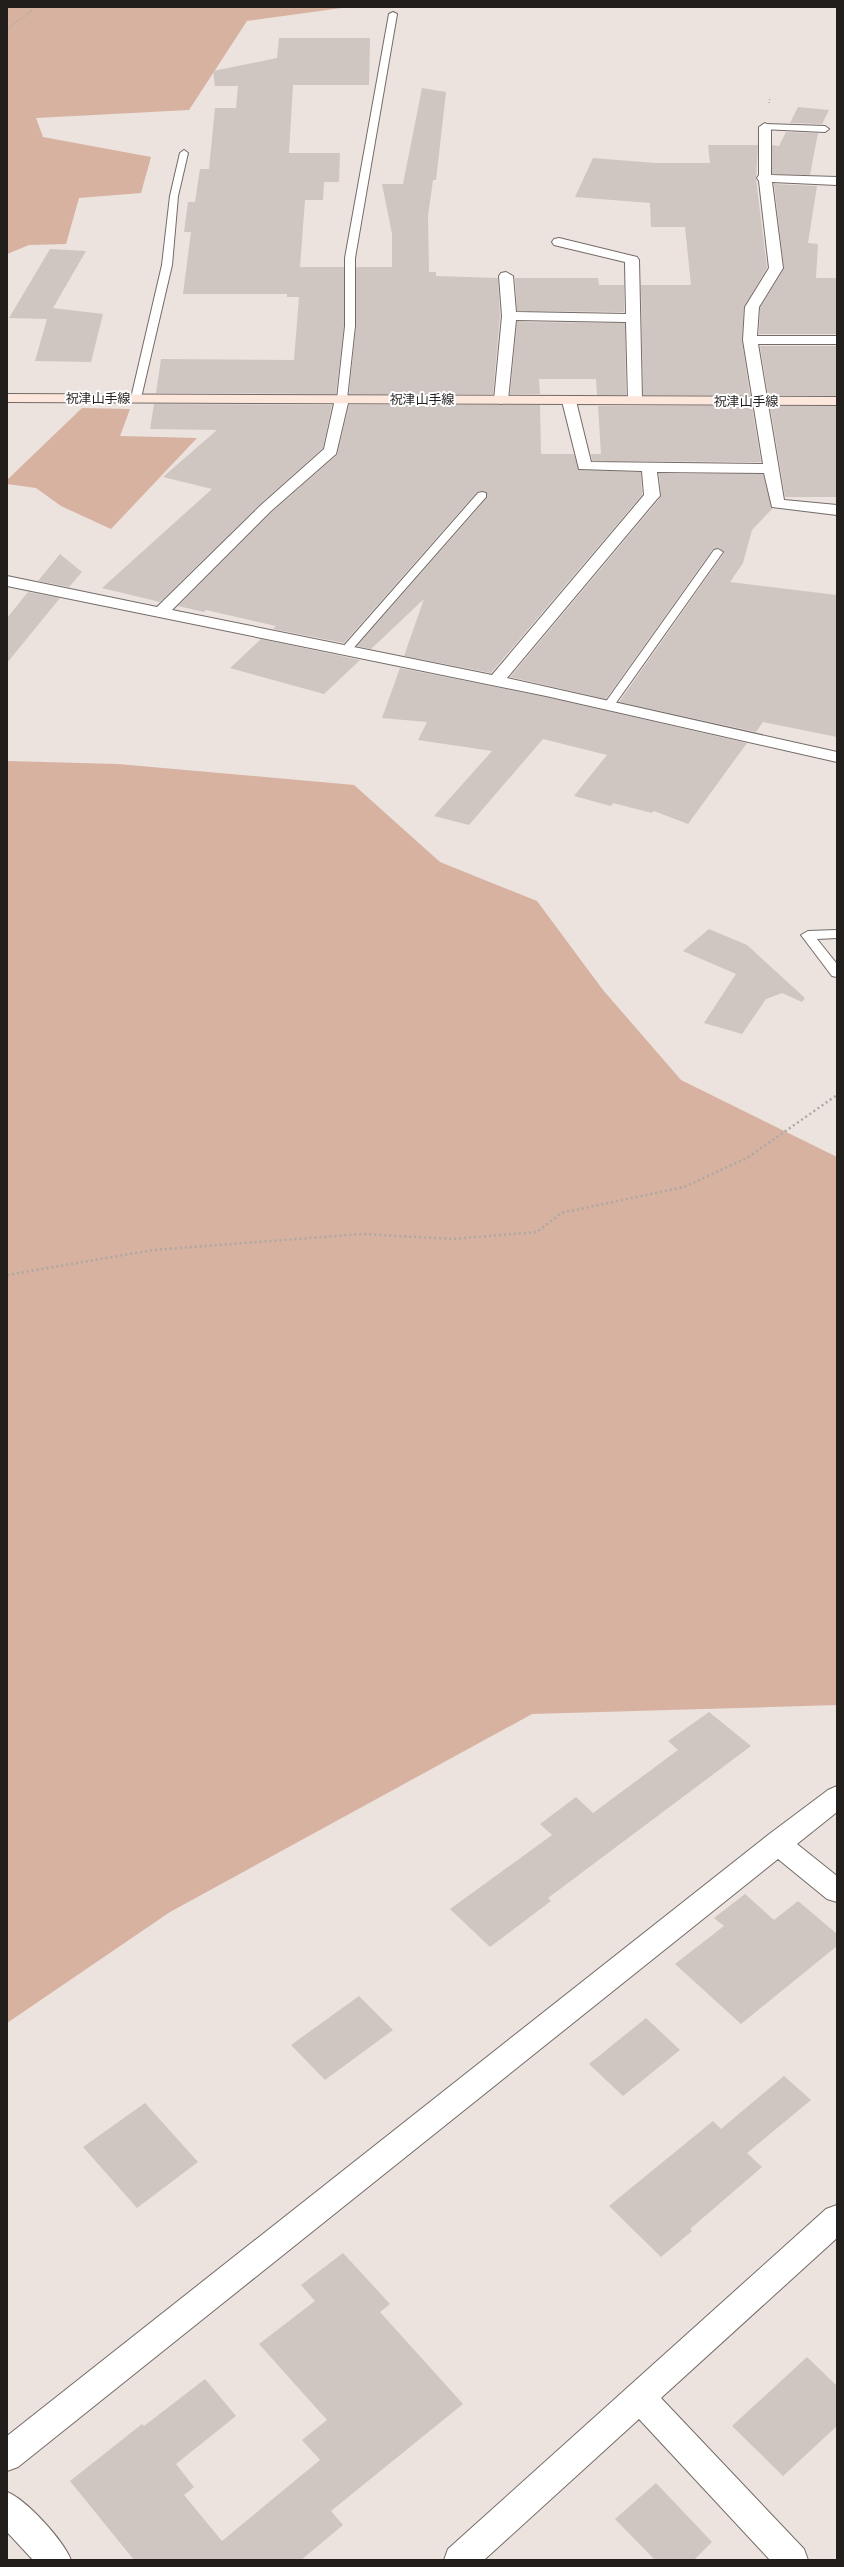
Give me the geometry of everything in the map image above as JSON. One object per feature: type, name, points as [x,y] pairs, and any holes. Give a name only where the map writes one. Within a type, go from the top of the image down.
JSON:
[{"type":"street","points":[[765,127],[763,178],[768,228],[776,268],[752,307],[750,340],[762,401],[777,504],[837,510]]},
{"type":"street","points":[[763,178],[837,181]]},
{"type":"street","points":[[559,242],[632,260],[635,400]]},
{"type":"street","points":[[502,400],[508,316],[506,276]]},
{"type":"street","points":[[508,316],[633,318]]},
{"type":"street","points":[[750,340],[837,340]]},
{"type":"street","name":"祝津山手線","points":[[7,398],[342,398],[837,401]]},
{"type":"street","points":[[161,612],[266,508],[331,451],[342,398]]},
{"type":"street","points":[[569,400],[584,466],[772,469]]},
{"type":"street","points":[[496,681],[652,496],[649,467]]},
{"type":"street","points":[[7,581],[496,681],[837,757]]},
{"type":"street","points":[[7,2456],[837,1796]]},
{"type":"street","points":[[777,1843],[837,1890]]},
{"type":"street","points":[[460,2560],[837,2220]]},
{"type":"street","points":[[639,2398],[792,2560]]},
{"type":"street","points":[[7,2508],[54,2560]]},
{"type":"lane","points":[[342,398],[350,326],[350,258],[393,14]]},
{"type":"lane","points":[[765,127],[825,129]]},
{"type":"lane","points":[[136,398],[156,320],[167,265],[174,196],[184,153]]},
{"type":"lane","points":[[346,650],[482,495]]},
{"type":"lane","points":[[609,705],[718,552]]},
{"type":"lane","points":[[837,934],[808,935],[837,973]]},
{"type":"path","points":[[7,29],[32,11],[31,7]]},
{"type":"path","points":[[7,1275],[153,1250],[362,1234],[453,1240],[537,1232],[561,1213],[684,1187],[740,1161],[837,1095]]},
{"type":"shaded area","points":[[7,7],[349,7],[247,21],[189,110],[36,118],[43,137],[151,157],[141,193],[79,198],[66,244],[29,245],[7,254]]},
{"type":"shaded area","points":[[82,408],[130,409],[120,436],[197,438],[111,529],[61,506],[36,488],[7,484],[7,480]]},
{"type":"shaded area","points":[[7,761],[118,764],[354,785],[440,862],[537,901],[603,990],[681,1080],[837,1157],[837,1705],[532,1714],[170,1912],[7,2023]]},
{"type":"building","points":[[279,38],[370,38],[369,85],[293,85],[289,153],[340,153],[339,182],[324,182],[323,200],[305,200],[300,267],[344,267],[344,326],[336,394],[156,393],[161,359],[294,360],[299,297],[287,297],[287,294],[183,294],[191,232],[184,232],[188,202],[195,202],[200,169],[209,169],[215,108],[236,108],[238,86],[215,86],[213,71],[277,58]]},
{"type":"building","points":[[422,88],[446,92],[436,180],[433,180],[428,216],[429,272],[436,272],[436,276],[498,278],[500,316],[493,394],[349,394],[356,326],[356,267],[392,267],[392,234],[382,184],[403,184]]},
{"type":"building","points":[[798,107],[829,110],[822,124],[790,123]]},
{"type":"building","points":[[786,132],[818,133],[810,175],[772,174],[772,145],[779,146]]},
{"type":"building","points":[[708,145],[758,145],[756,179],[767,268],[744,307],[742,340],[750,395],[643,395],[641,285],[691,285],[685,227],[651,227],[650,203],[575,197],[593,158],[655,163],[710,163]]},
{"type":"building","points":[[774,184],[817,186],[808,243],[818,244],[816,278],[837,278],[837,334],[759,334],[760,307],[784,268]]},
{"type":"building","points":[[50,249],[86,251],[53,308],[103,314],[91,362],[35,361],[47,319],[9,318]]},
{"type":"building","points":[[515,278],[598,278],[599,285],[624,285],[624,312],[517,311]]},
{"type":"building","points":[[517,322],[625,323],[626,395],[597,395],[596,379],[539,379],[540,394],[510,394]]},
{"type":"building","points":[[760,346],[837,346],[837,396],[768,395]]},
{"type":"building","points":[[154,404],[332,405],[323,448],[260,504],[160,602],[102,588],[212,489],[163,477],[217,430],[150,429]]},
{"type":"building","points":[[349,405],[540,405],[541,454],[574,454],[579,470],[641,472],[642,495],[491,673],[404,656],[424,599],[371,649],[357,646],[487,498],[487,492],[477,492],[344,643],[273,629],[276,626],[206,610],[204,612],[178,606],[272,512],[337,455]]},
{"type":"building","points":[[598,406],[752,406],[761,462],[592,461],[591,454],[601,454]]},
{"type":"building","points":[[770,406],[837,406],[837,497],[785,497]]},
{"type":"building","points":[[659,474],[763,474],[772,509],[752,530],[743,563],[730,582],[837,595],[837,737],[763,722],[756,732],[619,702],[724,553],[719,548],[713,549],[606,699],[510,677],[661,497]]},
{"type":"building","points":[[60,554],[82,572],[69,587],[38,581]]},
{"type":"building","points":[[28,592],[60,598],[7,663],[7,618]]},
{"type":"building","points":[[261,639],[360,660],[324,694],[230,668]]},
{"type":"building","points":[[400,668],[546,697],[747,743],[688,824],[654,811],[652,813],[613,803],[611,806],[574,796],[607,755],[543,739],[469,825],[434,816],[492,751],[418,740],[427,722],[382,718]]},
{"type":"building","points":[[709,929],[747,945],[805,998],[802,1002],[782,993],[766,999],[742,1034],[704,1023],[736,974],[683,951]]},
{"type":"building","points":[[709,1712],[751,1746],[548,1898],[551,1901],[490,1947],[450,1909],[552,1835],[540,1824],[576,1797],[593,1813],[678,1750],[668,1741]]},
{"type":"building","points":[[745,1894],[774,1920],[798,1901],[837,1934],[837,1946],[741,2024],[675,1964],[724,1926],[714,1918]]},
{"type":"building","points":[[359,1996],[393,2030],[325,2080],[291,2045]]},
{"type":"building","points":[[646,2018],[680,2050],[623,2096],[589,2064]]},
{"type":"building","points":[[784,2076],[811,2100],[747,2153],[762,2167],[690,2229],[692,2231],[661,2257],[609,2206],[713,2121],[721,2129]]},
{"type":"building","points":[[145,2103],[198,2162],[137,2208],[83,2147]]},
{"type":"building","points":[[343,2253],[390,2304],[380,2312],[463,2404],[331,2511],[343,2525],[301,2560],[134,2560],[70,2481],[142,2424],[144,2426],[205,2379],[236,2416],[176,2464],[194,2487],[184,2495],[222,2541],[320,2460],[302,2440],[327,2420],[259,2344],[315,2301],[301,2285]]},
{"type":"building","points":[[807,2357],[837,2386],[837,2426],[783,2476],[732,2426]]},
{"type":"building","points":[[656,2483],[712,2542],[694,2560],[655,2560],[615,2519]]}]
